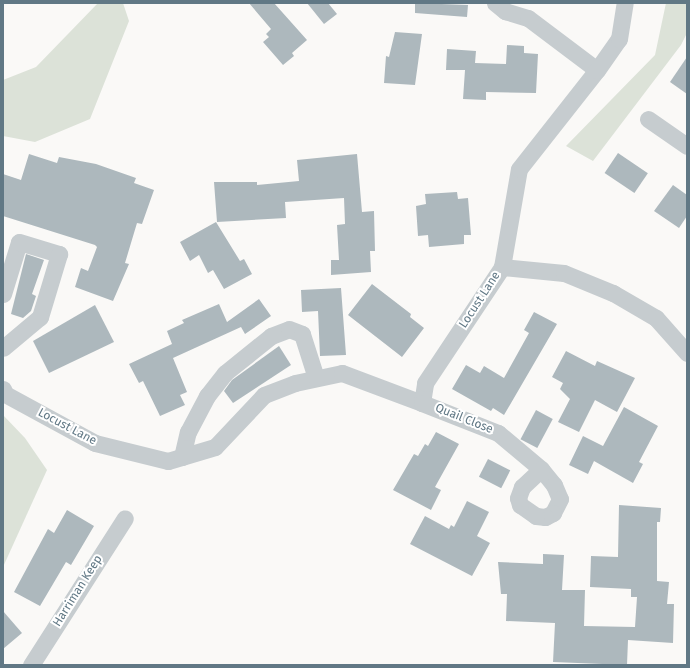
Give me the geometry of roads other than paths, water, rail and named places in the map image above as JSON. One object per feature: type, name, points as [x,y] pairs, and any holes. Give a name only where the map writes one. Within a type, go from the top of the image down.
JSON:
[{"type":"street","points":[[495,3],[505,11],[528,10],[598,70]]},
{"type":"street","name":"Locust Lane","points":[[3,389],[5,394],[95,443],[168,461],[215,447],[264,395],[295,383],[316,378],[342,373],[422,403],[425,384],[502,267],[519,169],[598,70],[619,39],[625,3]]},
{"type":"street","points":[[648,119],[687,146]]},
{"type":"street","points":[[3,294],[19,242],[59,254],[40,317],[3,348]]},
{"type":"street","points":[[502,267],[564,273],[613,293],[656,318],[687,353]]},
{"type":"street","points":[[182,457],[188,432],[208,396],[225,373],[271,336],[289,329],[302,334],[316,378]]},
{"type":"street","name":"Quail Close","points":[[422,403],[498,433],[540,469]]},
{"type":"street","name":"Harriman Keep","points":[[31,665],[124,518]]}]
